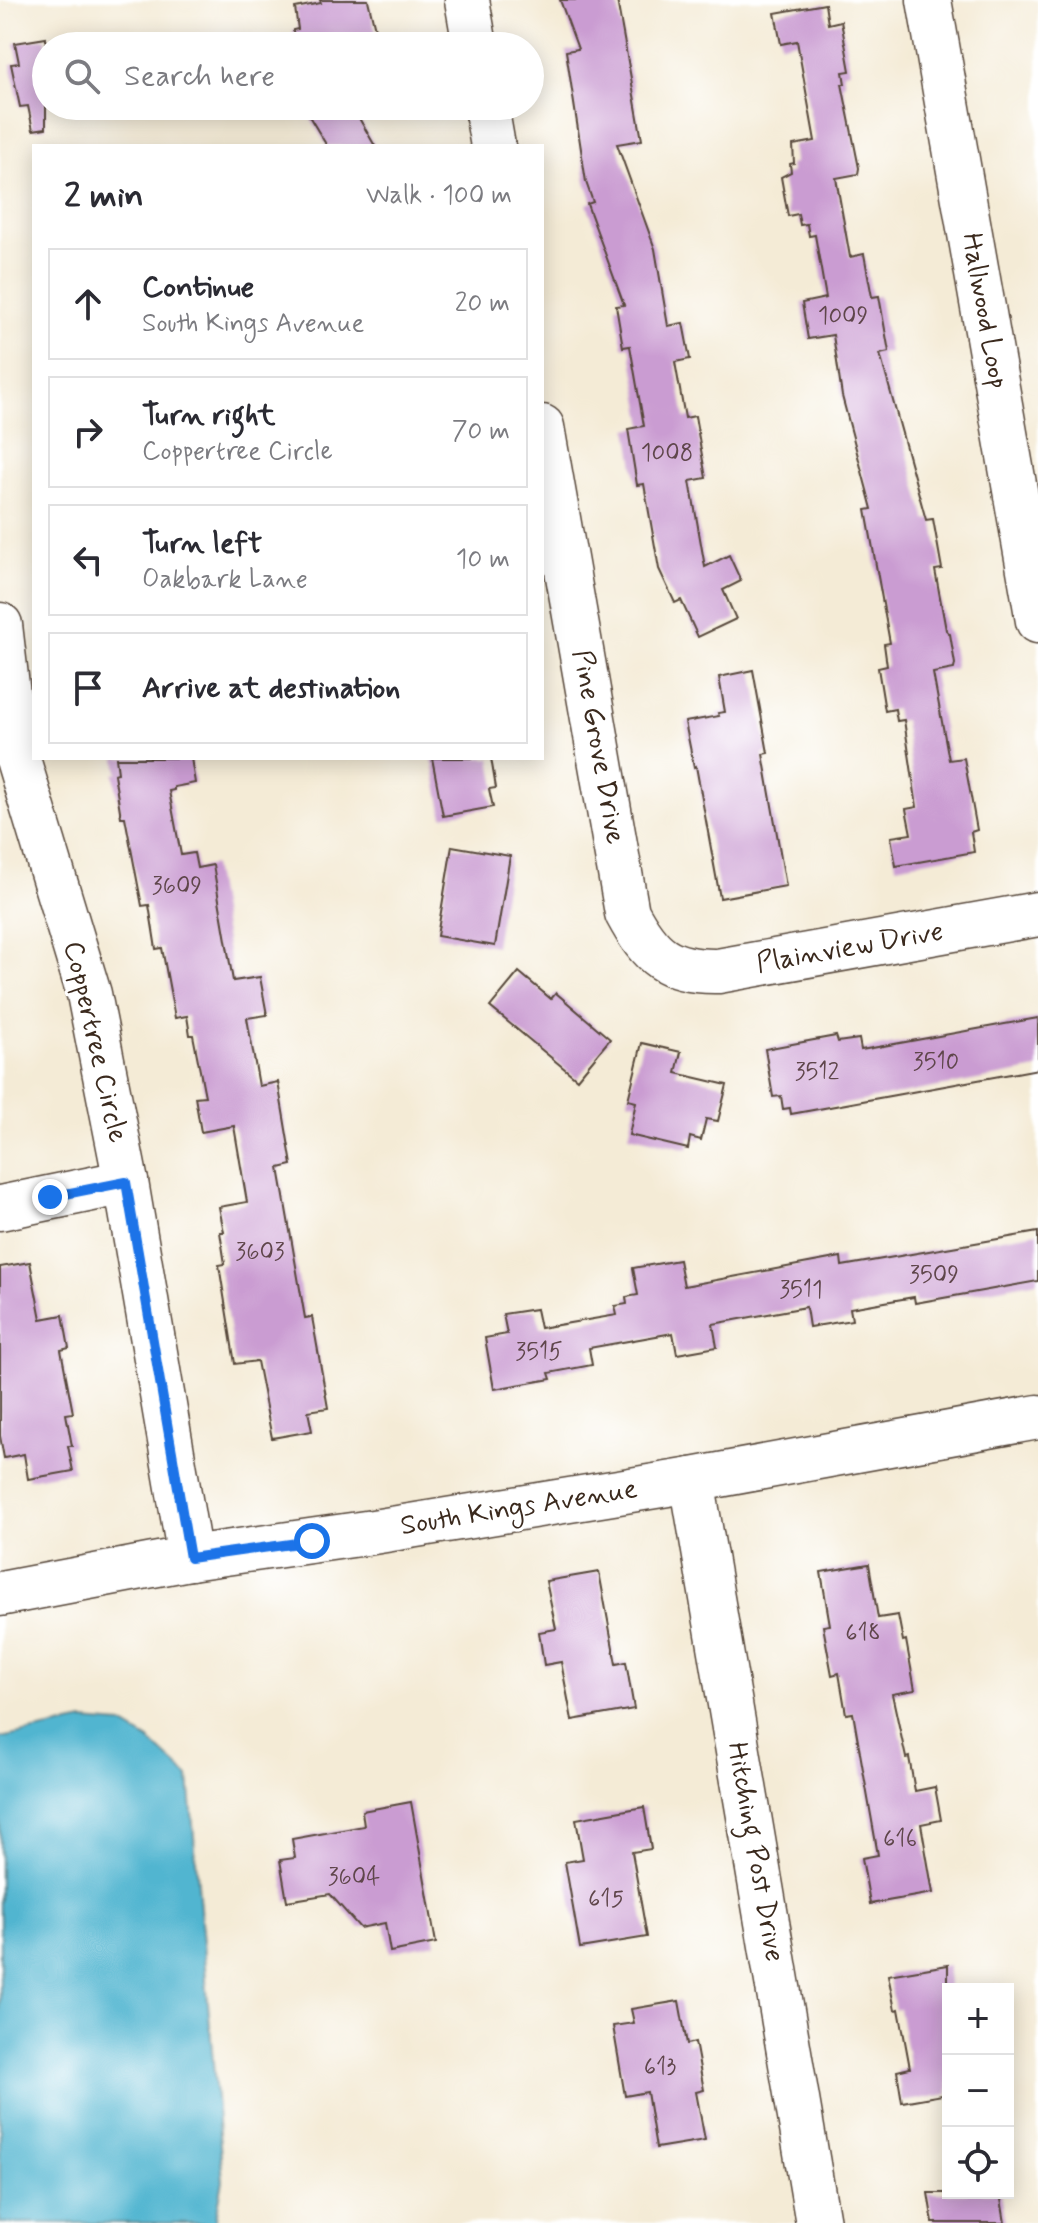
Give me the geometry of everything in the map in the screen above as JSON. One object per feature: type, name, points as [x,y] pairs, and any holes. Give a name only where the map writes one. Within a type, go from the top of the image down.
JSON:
[{"type":"street","points":[[467,0],[473,32]]},
{"type":"street","name":"Hallwood Loop","points":[[929,0],[1038,621]]},
{"type":"street","points":[[488,120],[493,144]]},
{"type":"street","name":"Pine Grove Drive","points":[[544,438],[627,913],[639,936],[664,961]]},
{"type":"street","name":"Coppertree Circle","points":[[0,625],[14,746],[89,994],[126,1182],[190,1558]]},
{"type":"street","name":"Plainview Drive","points":[[664,961],[683,969],[718,971],[1038,914]]},
{"type":"street","points":[[0,1208],[126,1182]]},
{"type":"street","name":"South Kings Avenue","points":[[0,1594],[190,1558],[373,1532],[692,1480],[1038,1417]]},
{"type":"street","name":"Hitching Post Drive","points":[[692,1480],[818,2223]]},
{"type":"water","points":[[84,1721],[122,1724],[149,1740],[189,1777],[223,2181],[215,2223],[0,2223],[0,1738]]},
{"type":"building","points":[[320,0],[368,0],[376,32],[293,32],[298,29],[295,8],[321,3]]},
{"type":"building","points":[[560,0],[617,0],[642,140],[617,144],[655,249],[668,326],[683,323],[690,359],[675,362],[685,418],[695,416],[706,478],[690,481],[705,567],[729,555],[741,581],[723,590],[736,619],[698,637],[681,600],[675,603],[659,569],[644,484],[637,485],[628,429],[644,426],[630,346],[623,347],[616,306],[624,305],[587,204],[593,202],[586,182],[566,51],[578,49]]},
{"type":"building","points":[[825,4],[828,24],[841,21],[850,71],[843,72],[845,84],[842,84],[859,168],[858,174],[836,178],[850,257],[864,254],[872,297],[879,296],[889,352],[880,354],[926,520],[933,519],[942,569],[935,570],[955,664],[954,669],[933,673],[949,760],[964,758],[977,830],[971,832],[974,852],[896,866],[891,837],[911,834],[906,809],[917,807],[904,720],[897,721],[895,709],[885,711],[878,668],[887,666],[884,644],[890,643],[866,510],[872,509],[842,396],[833,335],[808,339],[802,303],[826,298],[815,235],[809,236],[807,224],[800,225],[798,214],[788,216],[781,177],[791,172],[793,145],[815,141],[797,41],[781,44],[775,13]]},
{"type":"building","points":[[32,40],[32,120],[46,120],[46,128],[33,130],[28,106],[20,107],[11,64],[19,63],[15,43]]},
{"type":"building","points":[[311,120],[360,120],[374,144],[326,144]]},
{"type":"building","points":[[753,670],[768,753],[763,754],[786,886],[720,898],[685,722],[719,716],[718,713],[725,712],[719,677]]},
{"type":"building","points":[[116,760],[191,760],[195,783],[169,791],[181,855],[194,853],[197,868],[213,865],[233,981],[260,977],[267,1015],[247,1018],[259,1086],[278,1082],[292,1165],[279,1168],[305,1318],[312,1317],[328,1408],[308,1411],[312,1431],[272,1438],[257,1361],[235,1364],[219,1265],[225,1264],[219,1207],[247,1202],[234,1126],[201,1132],[195,1097],[205,1096],[193,1035],[190,1035],[187,1016],[175,1018],[162,948],[156,949],[149,905],[142,906],[125,817],[121,817],[114,774],[118,773]]},
{"type":"building","points":[[432,760],[491,760],[496,788],[489,789],[493,807],[443,816]]},
{"type":"building","points":[[452,846],[510,856],[495,946],[437,936]]},
{"type":"building","points":[[519,972],[551,999],[556,993],[610,1039],[577,1079],[490,1007]]},
{"type":"building","points":[[1038,1018],[1038,1069],[791,1114],[790,1108],[783,1109],[781,1096],[773,1097],[765,1049],[836,1036],[838,1042],[859,1039],[861,1050]]},
{"type":"building","points":[[642,1043],[681,1052],[676,1073],[727,1085],[718,1121],[706,1119],[701,1140],[690,1137],[688,1149],[629,1135],[636,1102],[628,1100]]},
{"type":"building","points":[[1038,1232],[1038,1281],[915,1303],[914,1297],[850,1308],[852,1320],[809,1327],[806,1307],[713,1324],[717,1347],[677,1354],[673,1333],[589,1348],[592,1365],[549,1373],[551,1379],[494,1389],[485,1338],[507,1334],[503,1314],[536,1309],[540,1328],[617,1315],[615,1306],[627,1304],[626,1297],[638,1295],[633,1268],[679,1260],[684,1286],[841,1257],[842,1266]]},
{"type":"building","points":[[30,1262],[41,1319],[63,1315],[69,1348],[61,1350],[73,1413],[66,1414],[73,1471],[28,1479],[24,1454],[4,1458],[0,1436],[0,1267]]},
{"type":"building","points":[[869,1564],[878,1618],[898,1615],[903,1641],[906,1640],[915,1690],[892,1694],[915,1791],[935,1787],[941,1820],[921,1824],[933,1893],[870,1904],[862,1858],[878,1855],[853,1713],[846,1714],[839,1673],[832,1675],[823,1626],[830,1625],[821,1572]]},
{"type":"building","points":[[599,1572],[616,1664],[626,1662],[634,1709],[572,1720],[561,1662],[544,1665],[539,1632],[556,1629],[546,1581]]},
{"type":"building","points":[[411,1802],[436,1943],[390,1952],[385,1923],[360,1928],[330,1894],[287,1901],[280,1860],[295,1858],[292,1839],[364,1826],[362,1811]]},
{"type":"building","points":[[644,1807],[651,1849],[632,1852],[647,1937],[580,1948],[565,1862],[583,1859],[576,1819]]},
{"type":"building","points":[[948,1965],[948,1983],[942,1983],[942,2095],[902,2102],[897,2071],[910,2068],[899,2009],[895,2010],[888,1975]]},
{"type":"building","points":[[679,2001],[687,2044],[695,2042],[704,2090],[696,2092],[705,2140],[656,2148],[647,2092],[625,2096],[613,2026],[634,2023],[631,2009]]},
{"type":"building","points":[[928,2193],[942,2193],[942,2199],[1001,2199],[1005,2223],[933,2223]]},
{"type":"route","points":[[50,1197],[126,1182],[190,1558],[312,1541]]}]
